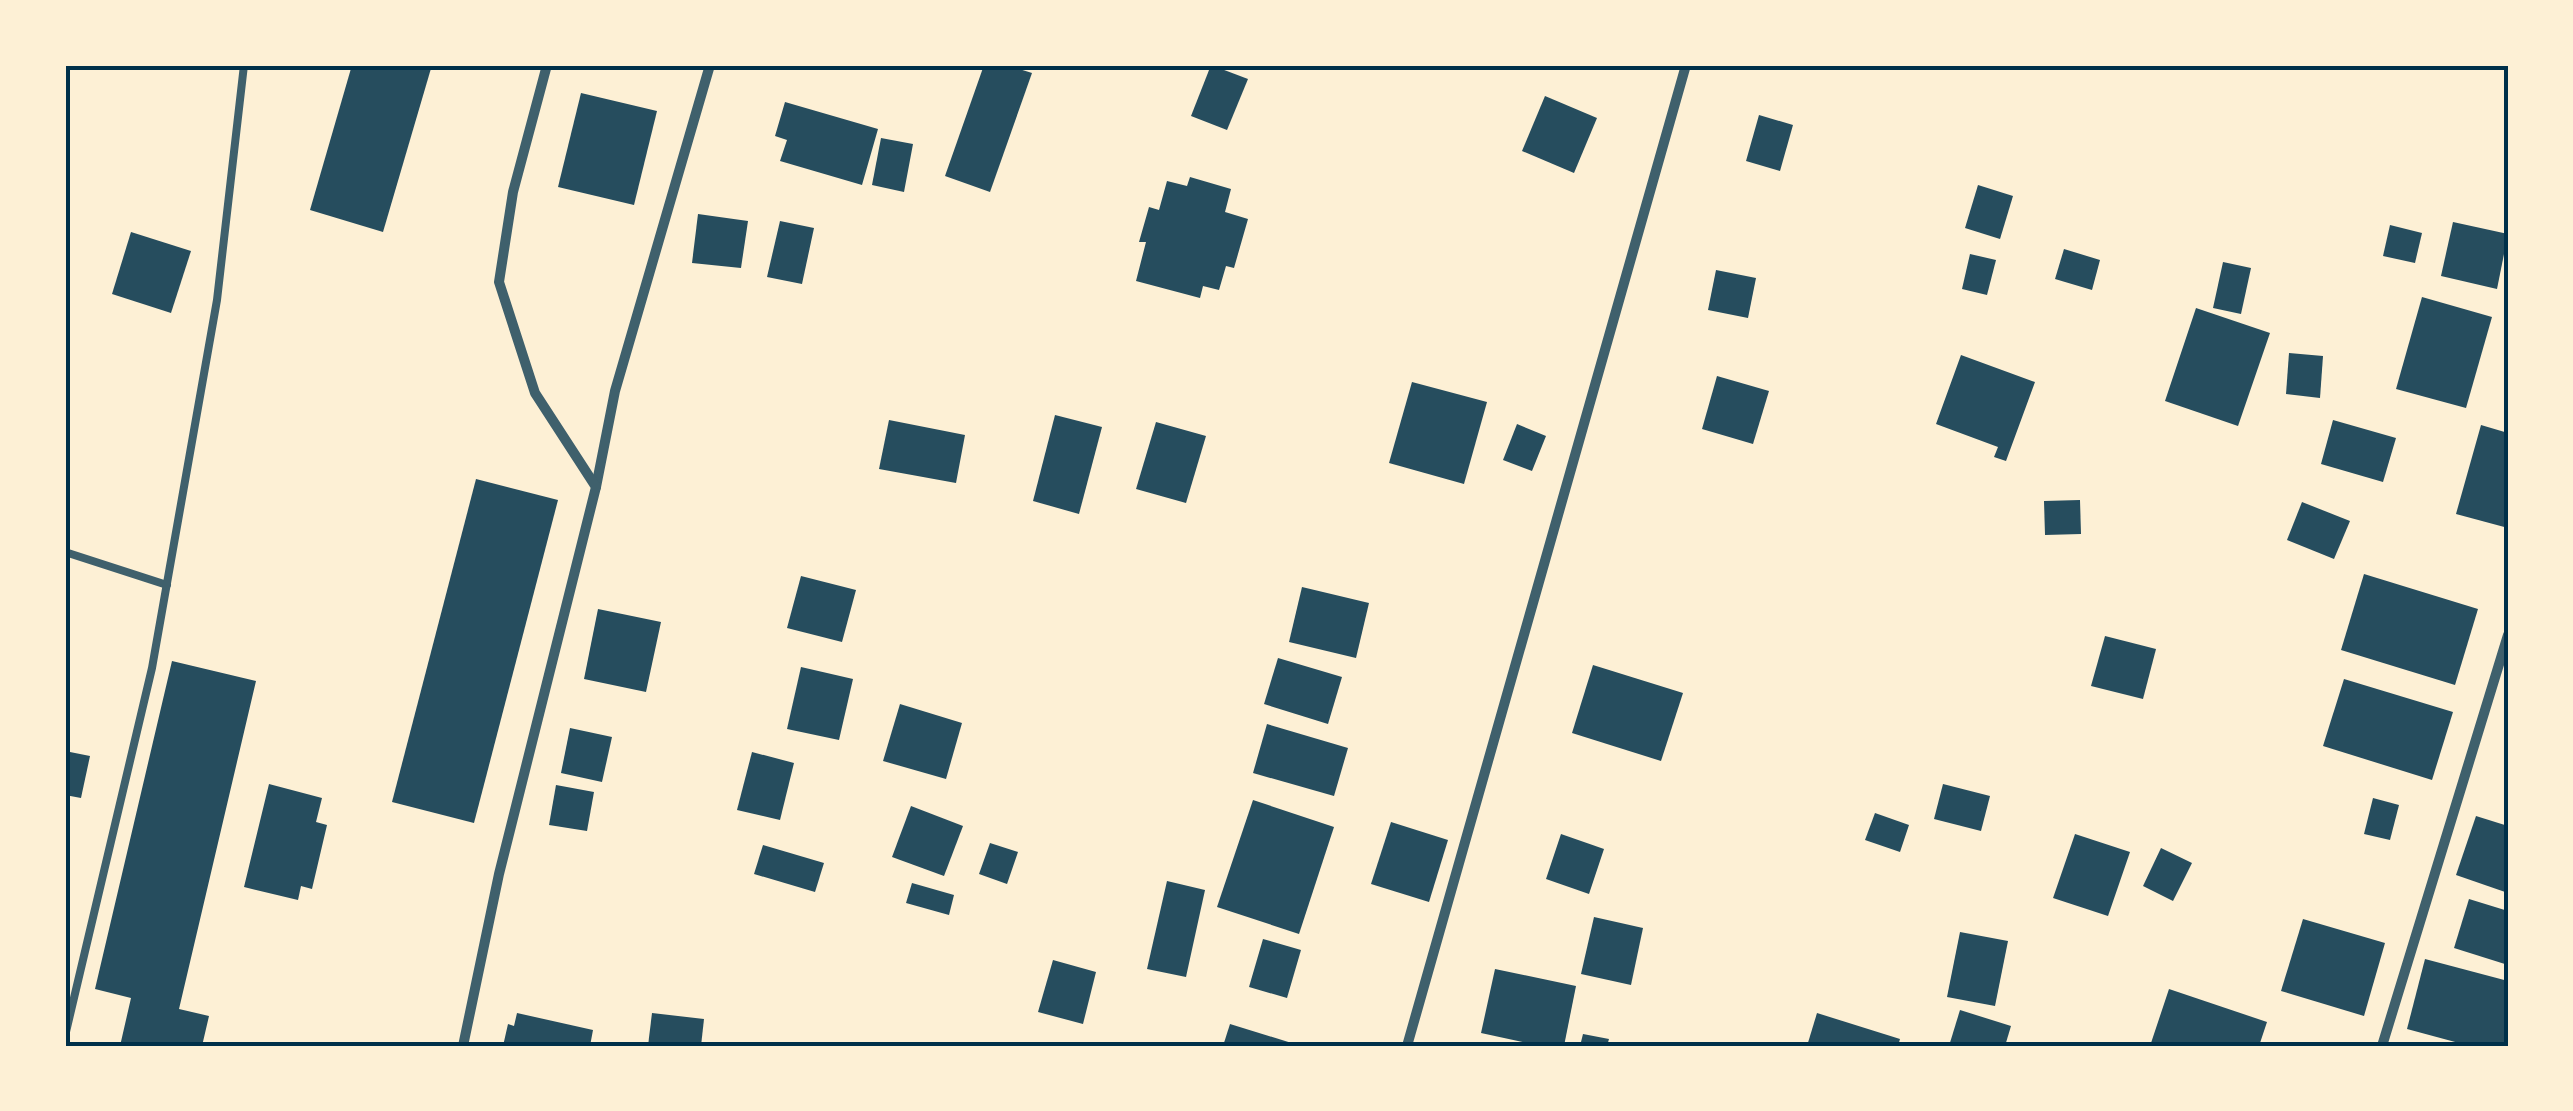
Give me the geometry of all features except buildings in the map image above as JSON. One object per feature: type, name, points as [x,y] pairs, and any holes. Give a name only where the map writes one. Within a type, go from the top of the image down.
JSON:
[{"type":"street","points":[[547,65],[513,192],[498,282],[534,393],[596,487]]},
{"type":"street","points":[[464,1046],[498,874],[596,487],[616,390],[710,65]]},
{"type":"street","points":[[1408,1046],[1686,65]]},
{"type":"street","points":[[2382,1046],[2508,635]]},
{"type":"lane","points":[[65,1036],[152,668],[217,300],[244,65]]},
{"type":"lane","points":[[65,552],[167,585]]}]
